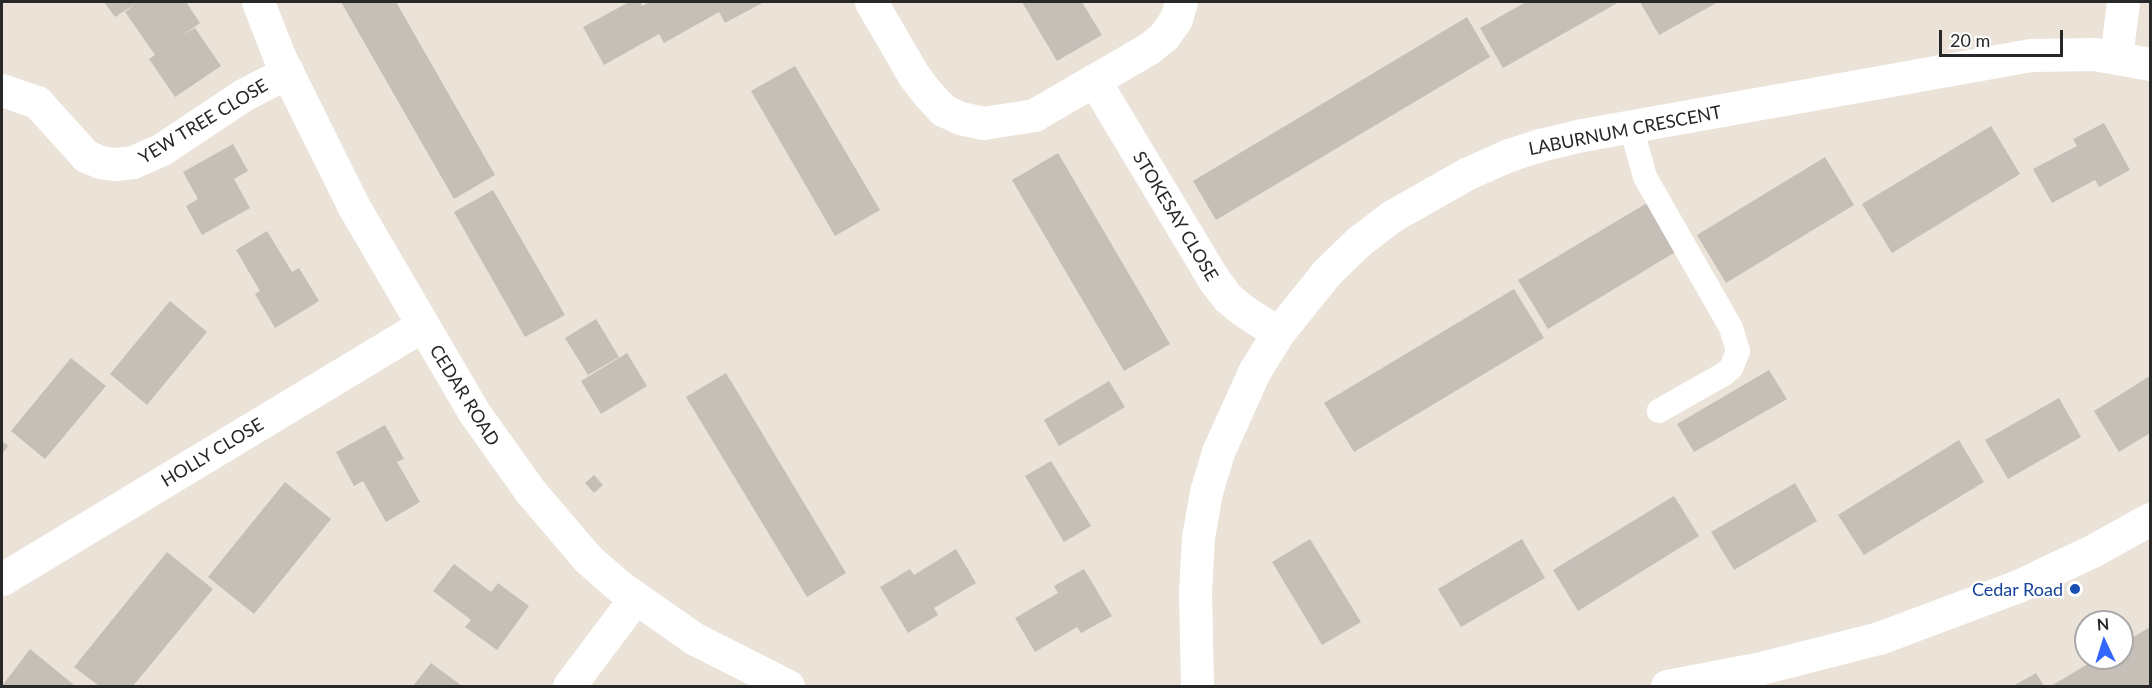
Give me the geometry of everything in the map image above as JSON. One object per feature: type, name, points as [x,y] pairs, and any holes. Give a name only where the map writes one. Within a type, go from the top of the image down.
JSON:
[{"type":"street","name":"CEDAR ROAD","points":[[258,2],[287,72],[354,207],[492,440],[530,491],[588,559],[635,598],[695,639],[788,687]]},
{"type":"street","points":[[871,2],[914,76],[928,94],[943,110],[960,118],[983,123],[1034,115],[1148,49],[1164,36],[1176,19],[1181,2]]},
{"type":"street","points":[[2116,57],[2123,2]]},
{"type":"street","name":"LABURNUM CRESCENT","points":[[1197,687],[1196,560],[1206,492],[1218,452],[1235,410],[1278,333],[1326,272],[1392,216],[1468,172],[1540,145],[1631,126],[2032,55],[2062,52],[2116,57],[2151,64]]},
{"type":"street","name":"YEW TREE CLOSE","points":[[2,90],[37,102],[86,156],[115,164],[134,162],[162,149],[243,95],[287,72]]},
{"type":"street","name":"STOKESAY CLOSE","points":[[1094,80],[1222,289],[1244,311],[1278,333]]},
{"type":"street","name":"HOLLY CLOSE","points":[[2,579],[423,326]]},
{"type":"street","points":[[1667,687],[1761,668],[1879,638],[2018,586],[2094,550],[2151,519]]},
{"type":"street","points":[[569,687],[635,598]]},
{"type":"lane","points":[[1631,126],[1645,177],[1731,328],[1738,351],[1731,368],[1724,374],[1659,411]]},
{"type":"building","points":[[104,2],[186,2],[200,23],[183,35],[195,28],[221,66],[175,97],[149,59],[155,55],[125,12],[135,4],[115,17]]},
{"type":"building","points":[[341,2],[396,2],[495,175],[454,199]]},
{"type":"building","points":[[629,2],[640,2],[642,6],[650,2],[764,2],[725,23],[719,12],[664,43],[659,34],[604,65],[583,27]]},
{"type":"building","points":[[1022,2],[1082,2],[1102,35],[1057,61]]},
{"type":"building","points":[[1526,2],[1619,2],[1503,68],[1480,28]]},
{"type":"building","points":[[1640,2],[1718,2],[1659,35]]},
{"type":"building","points":[[1467,17],[1490,57],[1216,220],[1193,181]]},
{"type":"building","points":[[795,66],[880,210],[835,236],[751,91]]},
{"type":"building","points":[[2104,123],[2130,170],[2099,187],[2095,180],[2052,203],[2033,169],[2077,146],[2073,139]]},
{"type":"building","points":[[1991,126],[2020,174],[1892,253],[1862,204]]},
{"type":"building","points":[[233,144],[248,171],[234,179],[250,208],[202,235],[186,206],[198,199],[183,172]]},
{"type":"building","points":[[1058,153],[1170,344],[1124,371],[1012,180]]},
{"type":"building","points":[[1825,157],[1854,205],[1726,283],[1697,235]]},
{"type":"building","points":[[493,190],[565,315],[525,337],[454,212]]},
{"type":"building","points":[[1647,203],[1677,251],[1548,329],[1518,280]]},
{"type":"building","points":[[267,231],[292,272],[299,268],[319,301],[275,328],[255,294],[260,291],[236,250]]},
{"type":"building","points":[[1514,289],[1544,338],[1354,452],[1324,403]]},
{"type":"building","points":[[170,301],[207,332],[147,405],[110,374]]},
{"type":"building","points":[[596,319],[619,357],[588,375],[565,338]]},
{"type":"building","points":[[627,353],[647,386],[601,414],[581,381]]},
{"type":"building","points":[[71,358],[106,386],[45,459],[11,431]]},
{"type":"building","points":[[1769,370],[1787,399],[1694,452],[1677,424]]},
{"type":"building","points":[[726,373],[846,573],[807,597],[686,397]]},
{"type":"building","points":[[2150,376],[2150,433],[2119,452],[2094,411]]},
{"type":"building","points":[[1109,381],[1125,407],[1059,446],[1044,420]]},
{"type":"building","points":[[2059,398],[2081,437],[2008,479],[1985,440]]},
{"type":"building","points":[[385,425],[404,459],[397,462],[420,502],[386,522],[363,481],[354,486],[336,452]]},
{"type":"building","points":[[1959,440],[1984,482],[1864,555],[1838,515]]},
{"type":"building","points":[[2,441],[8,446],[2,454]]},
{"type":"building","points":[[1051,461],[1091,526],[1064,542],[1025,476]]},
{"type":"building","points":[[594,475],[603,485],[594,493],[585,483]]},
{"type":"building","points":[[285,482],[331,519],[254,614],[208,577]]},
{"type":"building","points":[[1795,483],[1817,521],[1734,570],[1711,532]]},
{"type":"building","points":[[1674,496],[1699,536],[1578,611],[1553,570]]},
{"type":"building","points":[[1310,539],[1361,622],[1322,645],[1272,562]]},
{"type":"building","points":[[1522,539],[1545,578],[1461,627],[1438,589]]},
{"type":"building","points":[[956,549],[976,583],[934,608],[938,615],[908,633],[880,587],[910,569],[914,575]]},
{"type":"building","points":[[167,552],[213,589],[133,686],[99,686],[74,667]]},
{"type":"building","points":[[454,564],[491,592],[498,583],[529,606],[497,650],[465,627],[471,620],[433,591]]},
{"type":"building","points":[[1084,569],[1112,616],[1081,633],[1077,627],[1035,652],[1015,618],[1058,593],[1054,586]]},
{"type":"building","points":[[2150,627],[2150,686],[2051,686],[2078,670],[2134,670],[2134,637]]},
{"type":"building","points":[[30,649],[74,685],[2,686]]},
{"type":"building","points":[[431,663],[462,686],[413,686]]},
{"type":"building","points":[[2036,673],[2044,686],[2013,686]]},
{"type":"place","name":"Cedar Road","points":[[2075,589]]}]
